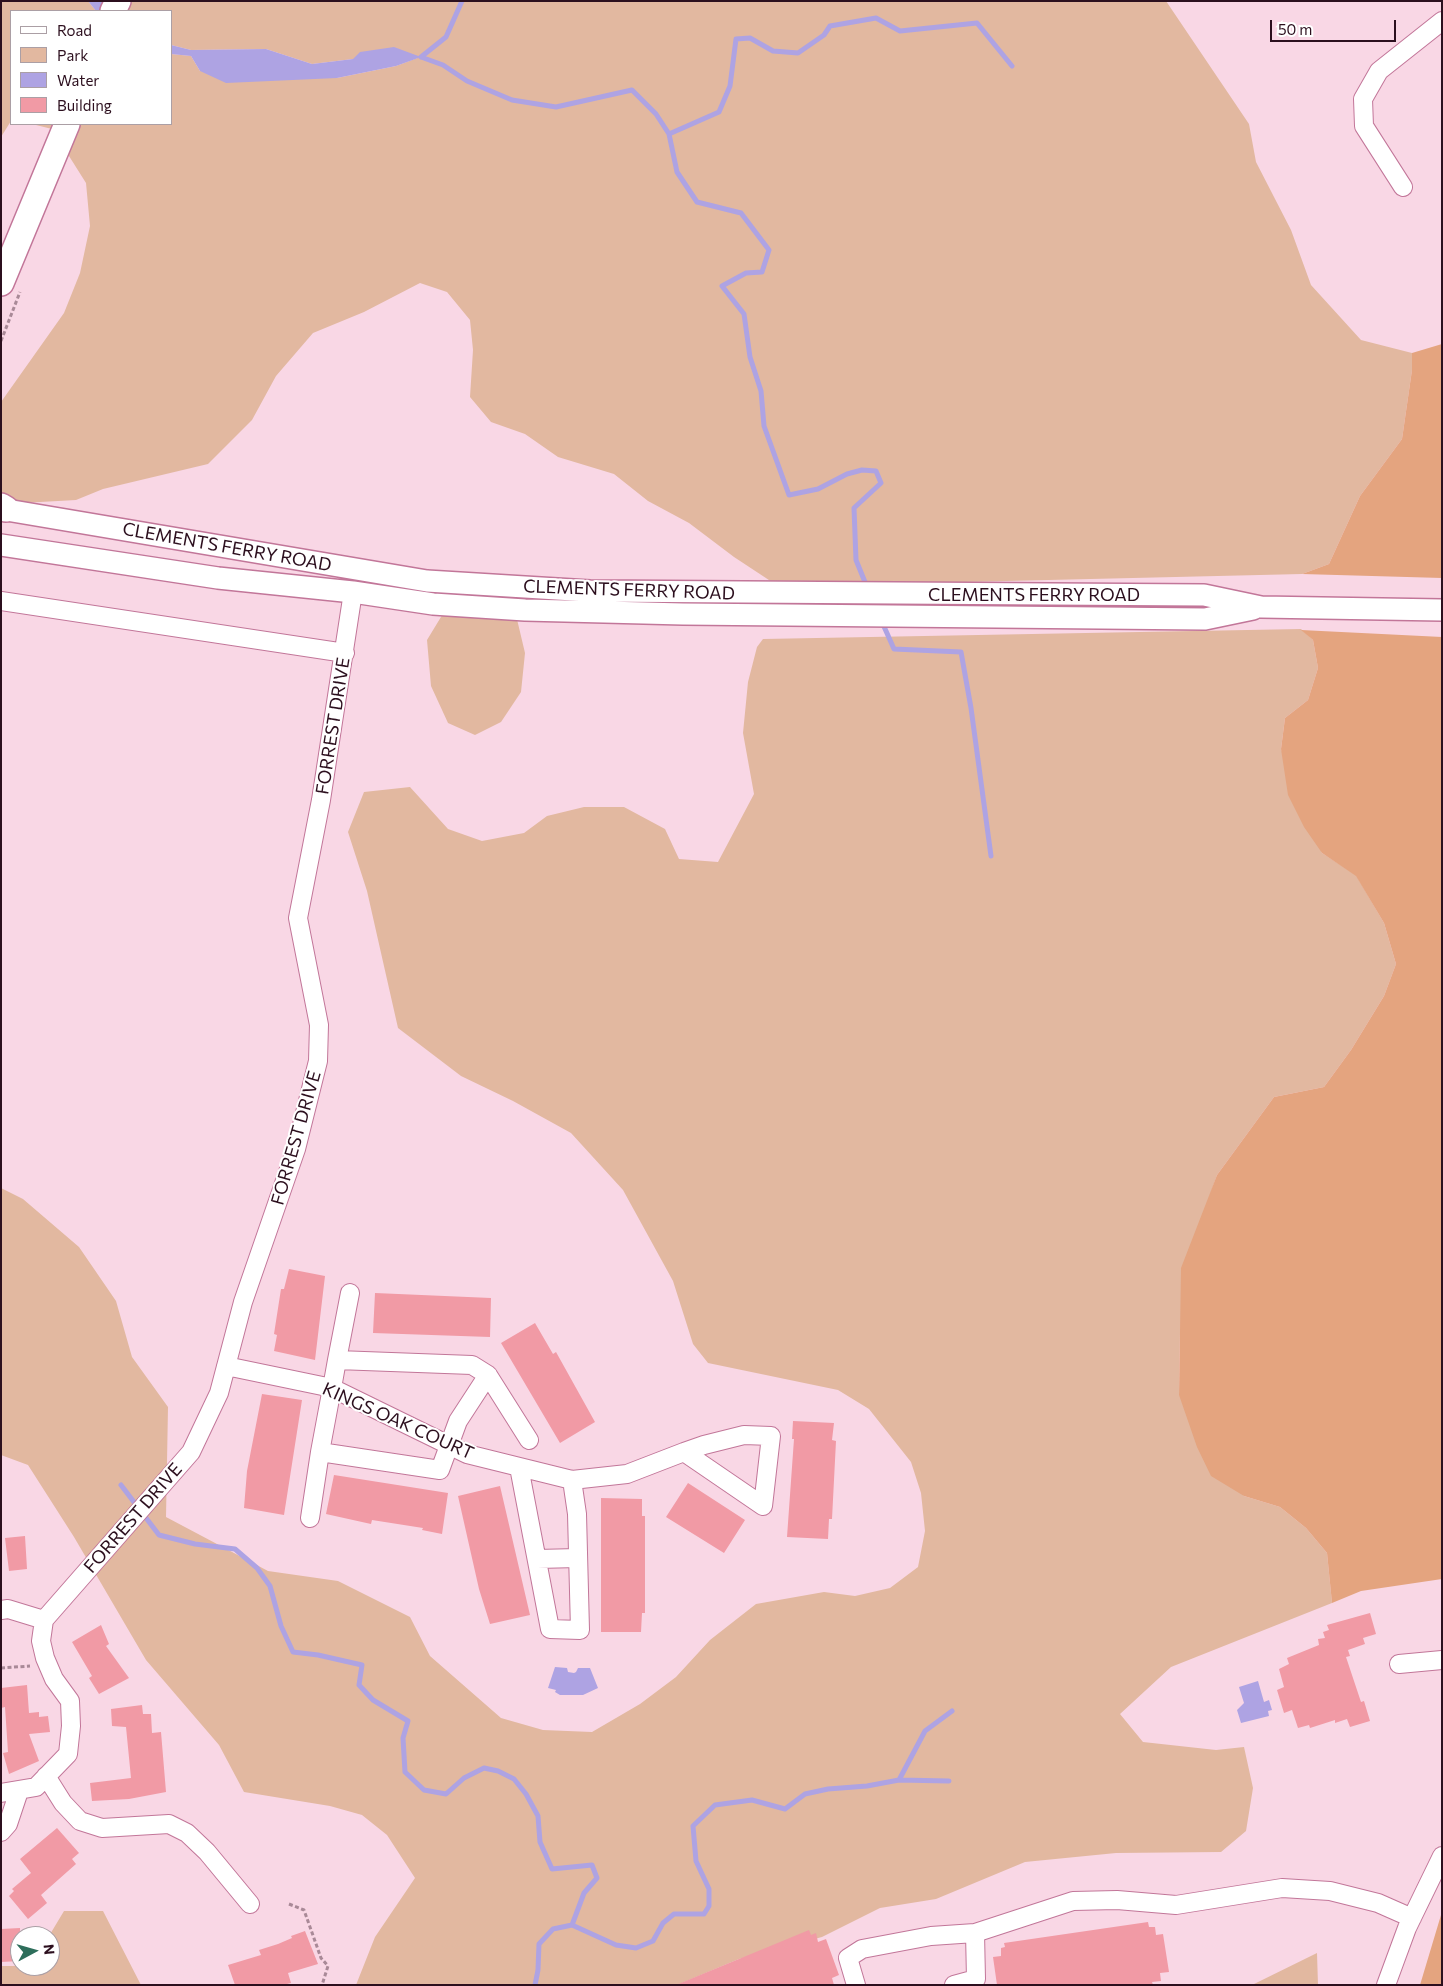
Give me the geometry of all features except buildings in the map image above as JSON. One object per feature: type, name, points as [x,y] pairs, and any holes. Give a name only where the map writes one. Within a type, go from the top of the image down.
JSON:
[{"type":"highway","points":[[1,283],[67,125]]},
{"type":"main road","name":"CLEMENTS FERRY ROAD","points":[[3,508],[427,581],[590,591],[1204,595],[1262,607],[1442,610]]},
{"type":"main road","name":"CLEMENTS FERRY ROAD","points":[[1,545],[218,578],[353,592],[433,604],[525,610],[683,614],[1205,619],[1262,607]]},
{"type":"street","points":[[1403,187],[1364,126],[1363,100],[1380,72],[1442,21]]},
{"type":"street","name":"FORREST DRIVE","points":[[44,1620],[190,1452],[219,1393],[244,1302],[296,1149],[318,1061],[319,1025],[298,918],[321,800],[353,592]]},
{"type":"street","points":[[1,601],[345,653]]},
{"type":"street","points":[[310,1518],[320,1452],[350,1293]]},
{"type":"street","points":[[337,1360],[472,1365],[488,1375],[530,1440]]},
{"type":"street","name":"KINGS OAK COURT","points":[[226,1366],[332,1388],[467,1454],[572,1480],[627,1474],[684,1452],[744,1434],[771,1436],[763,1506],[684,1452]]},
{"type":"street","points":[[320,1452],[440,1470],[458,1421],[488,1375]]},
{"type":"street","points":[[519,1467],[550,1628],[580,1630],[576,1514],[572,1480]]},
{"type":"street","points":[[537,1558],[578,1558]]},
{"type":"street","points":[[1,1610],[8,1609],[44,1620],[41,1641],[45,1658],[54,1679],[70,1701],[71,1726],[68,1754],[36,1787],[1,1793]]},
{"type":"street","points":[[1399,1664],[1442,1660]]},
{"type":"street","points":[[46,1776],[63,1803],[80,1821],[102,1828],[169,1824],[187,1833],[207,1852],[250,1904]]},
{"type":"street","points":[[1,1832],[8,1824],[19,1791]]},
{"type":"street","points":[[1386,1985],[1412,1918],[1442,1856]]},
{"type":"street","points":[[856,1985],[848,1958],[862,1949],[931,1936],[975,1933],[1073,1901],[1117,1900],[1176,1905],[1282,1888],[1330,1891],[1378,1903],[1412,1918]]},
{"type":"street","points":[[954,1985],[976,1979],[975,1933]]},
{"type":"path","points":[[1,1668],[21,1668],[34,1665],[45,1658]]},
{"type":"path","points":[[289,1904],[304,1910],[321,1958],[328,1966],[328,1972],[322,1985]]},
{"type":"green space","points":[[1,1],[88,1],[95,10],[10,10],[10,123],[1,137]]},
{"type":"green space","points":[[119,1],[1166,1],[1249,124],[1256,162],[1291,230],[1311,285],[1361,340],[1412,353],[1412,370],[1402,439],[1360,496],[1329,564],[1302,574],[795,586],[775,584],[734,557],[689,523],[648,501],[614,474],[558,457],[525,434],[491,422],[470,397],[473,350],[470,320],[447,292],[420,283],[364,312],[313,333],[276,376],[252,420],[208,464],[103,489],[76,500],[1,503],[1,402],[64,313],[80,273],[90,226],[86,183],[52,129],[36,125],[172,125],[172,54],[191,56],[200,71],[337,78],[396,66],[420,57],[353,59],[312,64],[266,49],[191,50],[172,45],[172,10],[124,10]]},
{"type":"green space","points":[[444,612],[516,615],[525,653],[521,692],[501,722],[475,735],[448,723],[431,686],[427,640]]},
{"type":"green space","points":[[1301,629],[1313,640],[1318,668],[1308,700],[1285,718],[1281,749],[1322,853],[1356,875],[1384,923],[1396,964],[1384,996],[1351,1050],[1324,1087],[1274,1097],[1217,1175],[1203,1215],[1180,1333],[1179,1394],[1244,1496],[1280,1507],[1306,1528],[1327,1553],[1332,1603],[1171,1667],[1120,1714],[1143,1742],[1216,1750],[1244,1747],[1253,1788],[1246,1831],[1221,1852],[1116,1853],[1025,1862],[936,1899],[880,1908],[822,1937],[739,1959],[677,1985],[356,1985],[375,1937],[415,1878],[387,1835],[362,1815],[330,1806],[244,1792],[219,1745],[146,1660],[74,1537],[28,1465],[1,1455],[1,1188],[23,1199],[79,1247],[116,1301],[132,1357],[168,1407],[166,1517],[268,1571],[338,1581],[410,1617],[430,1656],[501,1718],[543,1730],[592,1732],[640,1704],[676,1677],[710,1640],[756,1604],[824,1592],[855,1596],[890,1588],[918,1567],[925,1531],[921,1493],[911,1462],[869,1409],[838,1390],[708,1363],[693,1344],[673,1281],[623,1190],[571,1133],[513,1101],[461,1076],[398,1028],[367,891],[348,832],[364,792],[410,787],[448,829],[482,841],[524,833],[547,816],[584,807],[624,807],[665,829],[679,859],[718,862],[754,794],[743,733],[748,682],[757,647],[763,639]]},
{"type":"green space","points":[[64,1911],[103,1911],[141,1985],[1,1985],[1,1966],[10,1966],[10,1976],[60,1976],[60,1926],[55,1926]]},
{"type":"green space","points":[[1317,1953],[1318,1985],[1252,1985]]},
{"type":"shaded area","points":[[1442,344],[1442,578],[1302,574],[1329,564],[1360,496],[1402,439],[1412,370],[1412,353]]},
{"type":"shaded area","points":[[1301,630],[1442,637],[1442,1579],[1361,1591],[1332,1603],[1327,1553],[1306,1528],[1280,1507],[1244,1496],[1211,1476],[1197,1447],[1179,1395],[1181,1268],[1217,1175],[1274,1097],[1324,1087],[1351,1050],[1384,996],[1396,964],[1384,923],[1356,876],[1322,853],[1304,827],[1288,795],[1281,749],[1285,718],[1308,700],[1318,668],[1313,640]]},
{"type":"shaded area","points":[[1441,1915],[1442,1985],[1420,1985]]},
{"type":"water","points":[[88,1],[119,1],[124,10],[95,10]]},
{"type":"water","points":[[172,45],[191,50],[266,49],[312,64],[353,59],[360,52],[394,47],[421,57],[396,66],[337,78],[226,83],[200,71],[191,56],[172,54]]},
{"type":"water","points":[[555,1667],[567,1668],[568,1672],[574,1673],[578,1668],[590,1668],[598,1688],[583,1695],[560,1695],[555,1692],[556,1690],[548,1688]]},
{"type":"water","points":[[1258,1681],[1264,1702],[1269,1700],[1272,1710],[1268,1711],[1269,1716],[1241,1723],[1237,1710],[1244,1703],[1239,1687]]},
{"type":"waterway","points":[[421,57],[446,37],[462,1]]},
{"type":"waterway","points":[[669,134],[719,112],[730,86],[736,39],[750,38],[773,51],[798,53],[824,35],[830,26],[876,18],[900,31],[977,23],[1012,66]]},
{"type":"waterway","points":[[421,57],[443,65],[467,81],[512,100],[556,107],[632,90],[656,114],[669,134],[677,172],[697,202],[741,213],[769,250],[762,272],[746,273],[722,286],[744,314],[750,357],[761,391],[764,426],[789,495],[818,489],[847,474],[862,470],[876,471],[881,483],[854,508],[856,560],[867,587]]},
{"type":"waterway","points":[[882,622],[894,649],[961,652],[971,708],[991,856]]},
{"type":"waterway","points":[[121,1485],[159,1535],[195,1544],[235,1549],[257,1568],[270,1586],[281,1626],[293,1652],[318,1655],[362,1665],[359,1685],[373,1700],[408,1721],[403,1738],[405,1772],[424,1790],[446,1794],[464,1778],[484,1768],[498,1771],[514,1779],[526,1794],[538,1816],[540,1842],[552,1869],[592,1865],[597,1878],[584,1893],[572,1925]]},
{"type":"waterway","points":[[899,1780],[925,1731],[952,1711]]},
{"type":"waterway","points":[[535,1985],[538,1970],[539,1944],[553,1929],[572,1925],[616,1945],[636,1948],[653,1941],[663,1923],[674,1914],[704,1914],[709,1906],[709,1889],[696,1861],[693,1826],[715,1805],[752,1800],[785,1809],[805,1794],[828,1789],[867,1786],[899,1780],[949,1781]]}]
